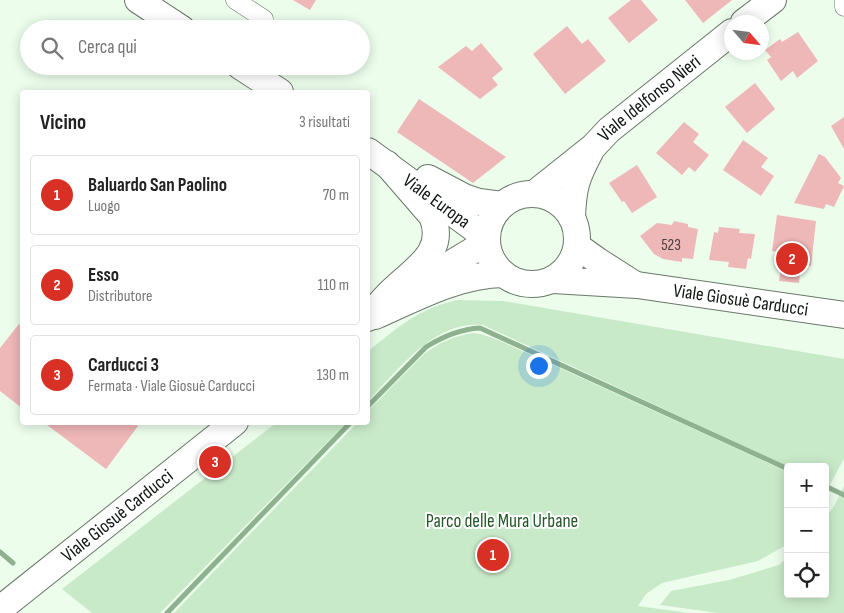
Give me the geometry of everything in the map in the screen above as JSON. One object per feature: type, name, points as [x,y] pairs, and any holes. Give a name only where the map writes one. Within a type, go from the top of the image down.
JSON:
[{"type":"main road","points":[[138,0],[168,20]]},
{"type":"main road","points":[[753,15],[772,0]]},
{"type":"main road","name":"Viale Idelfonso Nieri","points":[[534,194],[592,147],[609,130],[724,38]]},
{"type":"main road","points":[[254,75],[277,90]]},
{"type":"main road","name":"Viale Idelfonso Nieri","points":[[572,218],[572,196],[575,181],[592,147]]},
{"type":"main road","points":[[370,316],[378,305],[424,262],[433,249],[436,239],[432,216],[377,157]]},
{"type":"main road","name":"Viale Europa","points":[[377,157],[412,171],[464,197],[479,202],[502,205]]},
{"type":"main road","name":"Viale Europa","points":[[377,157],[487,240]]},
{"type":"main road","points":[[534,194],[555,200],[563,206],[572,218],[577,235],[577,246],[569,266],[562,274],[553,280],[540,284],[527,284],[514,281],[502,274],[492,259],[487,240],[489,225],[502,205],[514,198],[534,194]]},
{"type":"main road","points":[[370,318],[487,240]]},
{"type":"main road","name":"Viale Giosuè Carducci","points":[[577,246],[637,286]]},
{"type":"main road","points":[[370,318],[450,283],[478,275],[502,274]]},
{"type":"main road","name":"Viale Giosuè Carducci","points":[[553,280],[637,286],[844,315]]},
{"type":"main road","name":"Viale Giosuè Carducci","points":[[0,609],[231,425]]},
{"type":"street","points":[[235,0],[264,19]]},
{"type":"street","points":[[844,0],[844,7]]},
{"type":"green space","points":[[458,300],[503,301],[844,359],[844,459],[829,486],[829,463],[784,463],[784,465],[483,325],[465,326],[449,330],[433,339],[405,362],[370,399],[370,349],[409,320],[431,308]]},
{"type":"green space","name":"Parco delle Mura Urbane","points":[[473,333],[498,340],[784,470],[784,546],[758,561],[662,583],[646,594],[638,606],[689,613],[174,613],[355,425],[370,425],[370,409],[423,355],[446,341]]},
{"type":"green space","points":[[273,425],[344,425],[160,613],[92,613],[62,589]]},
{"type":"green space","points":[[844,486],[844,613],[718,613],[660,605],[671,591],[729,580],[779,565],[784,561],[784,598],[829,598],[829,513]]},
{"type":"building","points":[[293,0],[316,0],[310,10]]},
{"type":"building","points":[[631,0],[641,0],[658,20],[629,43],[608,18]]},
{"type":"building","points":[[685,0],[732,0],[703,23]]},
{"type":"building","points":[[567,26],[582,44],[588,39],[606,61],[565,94],[533,54]]},
{"type":"building","points":[[798,32],[818,61],[797,78],[793,71],[781,81],[767,60],[771,57],[769,55],[769,47],[780,39],[782,42]]},
{"type":"building","points":[[481,43],[503,69],[492,78],[498,85],[480,99],[438,67],[466,46],[472,51]]},
{"type":"building","points":[[755,83],[775,109],[747,133],[725,107]]},
{"type":"building","points":[[419,99],[506,157],[473,183],[397,132]]},
{"type":"building","points":[[844,117],[844,149],[831,126]]},
{"type":"building","points":[[684,122],[699,134],[693,142],[709,155],[695,172],[689,167],[682,175],[656,153]]},
{"type":"building","points":[[743,140],[768,158],[761,167],[774,176],[761,196],[723,170]]},
{"type":"building","points":[[819,154],[825,157],[841,178],[838,183],[844,186],[834,207],[826,204],[824,209],[794,203]]},
{"type":"building","points":[[637,165],[657,197],[632,213],[609,183]]},
{"type":"building","points":[[777,215],[816,221],[811,266],[801,265],[799,283],[779,281],[783,252],[772,251]]},
{"type":"building","points":[[674,221],[688,224],[688,227],[698,229],[693,259],[682,258],[682,262],[663,259],[654,254],[640,236],[657,223],[672,225]]},
{"type":"building","points":[[719,227],[740,229],[739,233],[755,234],[751,259],[748,258],[746,269],[728,267],[729,262],[709,260],[714,232],[718,233]]},
{"type":"building","points":[[19,324],[20,406],[0,391],[0,348]]},
{"type":"building","points":[[47,425],[137,425],[138,426],[106,469]]},
{"type":"waterway","points":[[370,404],[426,347],[452,334],[480,328],[784,467]]},
{"type":"waterway","points":[[167,613],[348,425]]},
{"type":"waterway","points":[[829,488],[844,495]]},
{"type":"waterway","points":[[0,552],[13,563]]},
{"type":"place","name":"Esso","points":[[792,259]]},
{"type":"place","name":"Carducci 3","points":[[215,462]]},
{"type":"place","name":"Baluardo San Paolino","points":[[493,555]]}]
